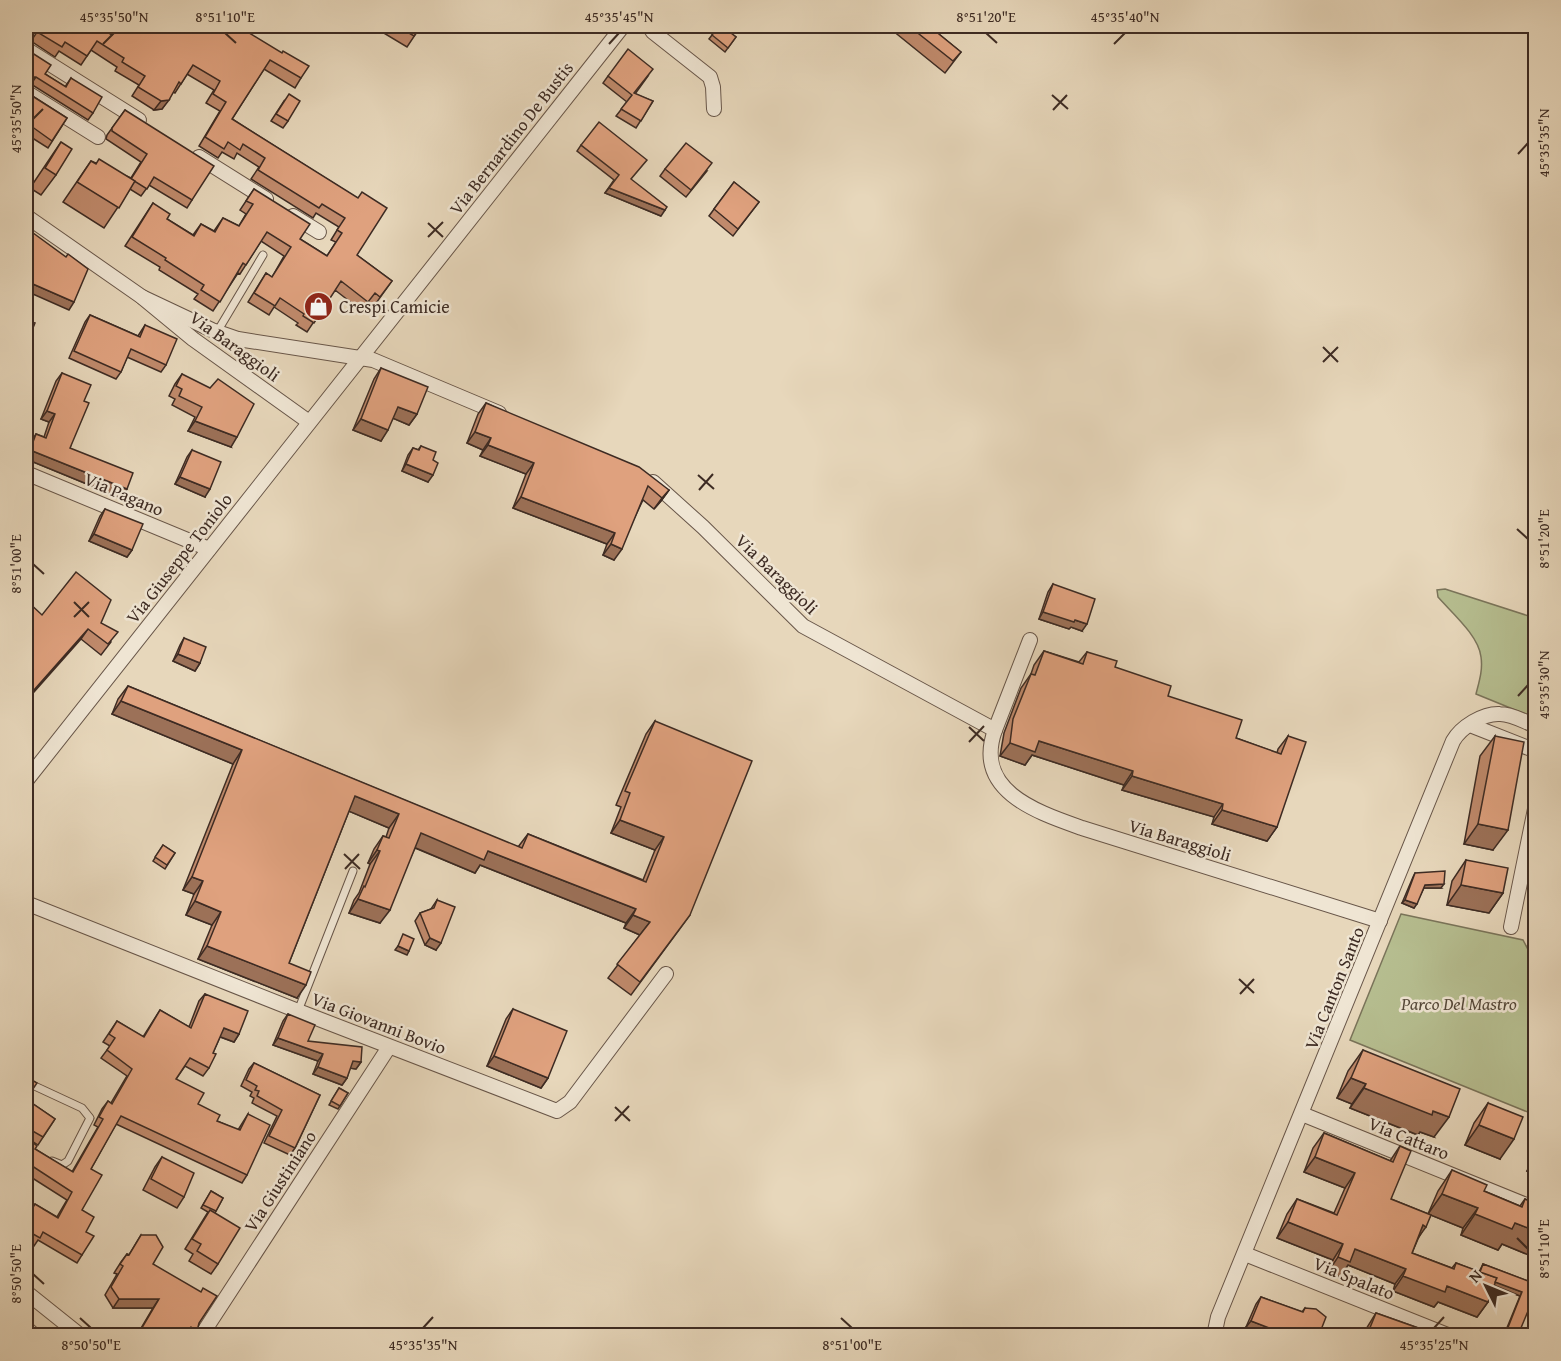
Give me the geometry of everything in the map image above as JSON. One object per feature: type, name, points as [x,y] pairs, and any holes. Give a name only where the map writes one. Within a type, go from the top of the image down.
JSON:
[{"type":"street","name":"Via Bernardino De Bustis","points":[[362,357],[623,26]]},
{"type":"street","points":[[649,26],[653,32],[710,77],[714,109]]},
{"type":"street","points":[[26,49],[147,125]]},
{"type":"street","points":[[26,92],[98,137]]},
{"type":"street","points":[[188,150],[319,232]]},
{"type":"street","name":"Via Baraggioli","points":[[26,216],[142,297],[193,339],[309,422]]},
{"type":"street","name":"Via Baraggioli","points":[[142,297],[217,332],[342,357],[362,357],[373,360],[507,416]]},
{"type":"street","name":"Via Giuseppe Toniolo","points":[[26,781],[362,357]]},
{"type":"street","name":"Via Pagano","points":[[26,473],[209,549]]},
{"type":"street","name":"Via Baraggioli","points":[[642,474],[692,516],[802,626],[995,730],[989,749],[994,773],[1010,793],[1033,809],[1082,828],[1380,921]]},
{"type":"street","points":[[995,730],[1030,640]]},
{"type":"street","name":"Via Canton Santo","points":[[1214,1335],[1217,1320],[1453,741],[1461,730],[1498,714],[1508,715],[1536,726]]},
{"type":"street","points":[[1470,725],[1536,751]]},
{"type":"street","points":[[1511,927],[1536,804]]},
{"type":"street","name":"Via Giovanni Bovio","points":[[26,903],[557,1111],[570,1102],[666,974]]},
{"type":"street","name":"Via Giustiniano","points":[[201,1335],[389,1047]]},
{"type":"street","name":"Via Cattaro","points":[[1302,1114],[1536,1209]]},
{"type":"street","name":"Via Spalato","points":[[1245,1254],[1450,1335]]},
{"type":"street","points":[[26,1292],[74,1333]]},
{"type":"street","points":[[1532,1335],[1536,1326]]},
{"type":"street","points":[[26,1328],[35,1335]]},
{"type":"lane","points":[[217,332],[263,255]]},
{"type":"lane","points":[[298,1011],[352,871]]},
{"type":"lane","points":[[26,1082],[82,1108],[90,1118],[66,1164],[59,1164],[45,1156]]},
{"type":"green space","points":[[1445,589],[1535,618],[1535,718],[1476,694],[1481,667],[1479,649],[1464,625],[1438,597],[1437,590]]},
{"type":"green space","name":"Parco Del Mastro","points":[[1401,914],[1523,940],[1535,963],[1535,1115],[1350,1040]]},
{"type":"building","points":[[44,26],[97,26],[112,35],[118,26],[238,26],[282,53],[283,51],[309,66],[301,78],[270,60],[232,119],[358,198],[362,192],[387,208],[357,255],[392,281],[380,297],[375,293],[368,302],[341,281],[314,323],[280,298],[275,306],[254,293],[266,273],[272,277],[291,247],[267,232],[246,265],[243,263],[220,302],[201,290],[204,285],[132,237],[153,203],[170,214],[167,219],[194,236],[201,224],[215,232],[223,218],[239,226],[253,204],[246,201],[254,189],[310,224],[300,239],[327,256],[342,233],[337,230],[345,218],[322,204],[319,208],[258,170],[265,158],[243,144],[240,150],[228,142],[224,149],[205,137],[226,102],[213,94],[220,81],[193,65],[181,84],[179,82],[169,100],[161,101],[138,87],[145,76],[122,62],[124,58],[97,41],[87,56],[65,42],[62,47],[37,32]]},
{"type":"building","points":[[397,26],[421,26],[414,36]]},
{"type":"building","points":[[719,26],[736,37],[728,48],[712,35]]},
{"type":"building","points":[[909,26],[929,26],[961,52],[953,61]]},
{"type":"building","points":[[26,49],[51,65],[45,74],[66,87],[71,78],[102,97],[93,113],[36,77],[26,77]]},
{"type":"building","points":[[628,49],[653,69],[634,93],[653,101],[641,121],[621,109],[632,95],[608,76]]},
{"type":"building","points":[[26,92],[67,118],[52,141],[31,126],[26,135]]},
{"type":"building","points":[[289,94],[300,101],[288,121],[276,114]]},
{"type":"building","points":[[125,110],[214,166],[192,200],[154,177],[147,189],[131,179],[147,154],[112,131]]},
{"type":"building","points":[[599,122],[647,160],[631,179],[667,207],[665,210],[609,188],[619,175],[581,145]]},
{"type":"building","points":[[61,142],[72,149],[56,175],[45,168]]},
{"type":"building","points":[[686,143],[712,163],[691,190],[665,169]]},
{"type":"building","points":[[99,159],[135,181],[119,208],[77,182],[91,161],[96,164]]},
{"type":"building","points":[[734,182],[759,202],[738,229],[714,209]]},
{"type":"building","points":[[29,230],[66,257],[68,254],[88,269],[74,302],[26,281],[26,235]]},
{"type":"building","points":[[26,314],[30,316],[28,321],[35,323],[30,335],[26,333]]},
{"type":"building","points":[[90,315],[140,337],[145,325],[177,339],[166,365],[131,349],[121,372],[74,351]]},
{"type":"building","points":[[381,368],[428,387],[417,414],[398,407],[388,430],[361,419]]},
{"type":"building","points":[[62,373],[91,385],[84,401],[89,403],[70,448],[133,473],[127,489],[30,450],[36,434],[46,438],[55,414],[47,411]]},
{"type":"building","points":[[182,374],[210,388],[218,379],[254,404],[237,437],[195,421],[202,407],[179,396],[182,389],[176,386]]},
{"type":"building","points":[[486,403],[639,467],[669,490],[662,498],[648,486],[622,549],[611,544],[615,533],[521,497],[534,463],[488,445],[491,438],[475,432]]},
{"type":"building","points":[[421,446],[436,452],[433,460],[438,463],[433,475],[406,464],[413,448],[419,450]]},
{"type":"building","points":[[192,450],[221,462],[210,489],[180,477]]},
{"type":"building","points":[[105,509],[143,524],[132,550],[94,534]]},
{"type":"building","points":[[76,572],[111,600],[101,623],[118,632],[108,644],[88,629],[26,699],[26,600],[42,615]]},
{"type":"building","points":[[1053,584],[1095,599],[1087,624],[1043,612]]},
{"type":"building","points":[[184,638],[206,647],[200,663],[178,654]]},
{"type":"building","points":[[1044,651],[1083,664],[1087,652],[1117,661],[1115,667],[1171,686],[1168,696],[1242,720],[1236,738],[1281,754],[1288,736],[1306,742],[1277,827],[1222,810],[1223,804],[1132,776],[1133,771],[1039,741],[1035,752],[1010,743],[1013,719],[1031,674],[1035,675]]},
{"type":"building","points":[[128,686],[522,848],[528,834],[646,882],[664,837],[620,820],[630,793],[625,791],[655,721],[752,761],[690,915],[640,982],[617,964],[650,922],[633,915],[636,909],[488,851],[484,860],[421,833],[390,910],[358,899],[380,851],[377,850],[383,836],[389,838],[399,814],[355,796],[289,963],[311,972],[306,985],[207,946],[221,912],[195,901],[203,881],[192,877],[242,750],[121,701]]},
{"type":"building","points":[[1495,736],[1524,742],[1508,830],[1478,824]]},
{"type":"building","points":[[163,845],[175,853],[167,865],[155,857]]},
{"type":"building","points":[[1466,860],[1508,868],[1503,893],[1461,885]]},
{"type":"building","points":[[1445,871],[1444,884],[1425,885],[1417,904],[1405,900],[1415,873]]},
{"type":"building","points":[[437,900],[455,907],[441,943],[430,938],[420,913],[434,908]]},
{"type":"building","points":[[403,934],[414,939],[409,951],[398,946]]},
{"type":"building","points":[[205,994],[248,1011],[239,1034],[224,1028],[209,1068],[190,1058],[176,1079],[204,1093],[198,1104],[220,1115],[217,1121],[240,1130],[248,1114],[270,1125],[247,1175],[121,1116],[91,1169],[102,1175],[82,1210],[94,1217],[86,1232],[94,1236],[82,1255],[43,1232],[40,1238],[26,1230],[26,1220],[35,1204],[58,1218],[72,1192],[26,1162],[26,1137],[37,1146],[35,1149],[73,1172],[103,1119],[99,1117],[108,1101],[112,1104],[132,1069],[107,1050],[115,1038],[109,1034],[117,1021],[144,1037],[160,1010],[191,1028]]},
{"type":"building","points":[[513,1009],[567,1031],[548,1078],[494,1056]]},
{"type":"building","points":[[288,1014],[315,1025],[308,1041],[362,1047],[361,1062],[353,1061],[347,1078],[318,1067],[323,1054],[278,1038]]},
{"type":"building","points":[[1363,1050],[1460,1089],[1449,1117],[1433,1111],[1432,1115],[1389,1098],[1364,1088],[1366,1084],[1351,1078]]},
{"type":"building","points":[[254,1063],[320,1095],[295,1148],[269,1136],[282,1110],[257,1096],[259,1091],[255,1090],[257,1086],[246,1080]]},
{"type":"building","points":[[27,1077],[37,1083],[26,1099],[26,1079]]},
{"type":"building","points":[[339,1088],[348,1093],[340,1106],[331,1101]]},
{"type":"building","points":[[26,1099],[55,1119],[43,1137],[31,1130],[27,1131],[26,1137]]},
{"type":"building","points":[[1488,1103],[1523,1117],[1514,1139],[1479,1125]]},
{"type":"building","points":[[1324,1133],[1393,1162],[1400,1146],[1411,1151],[1391,1199],[1431,1215],[1426,1227],[1423,1225],[1412,1253],[1454,1269],[1456,1263],[1497,1278],[1488,1302],[1447,1286],[1445,1292],[1403,1276],[1406,1269],[1355,1249],[1350,1262],[1338,1257],[1343,1244],[1288,1222],[1297,1199],[1337,1215],[1355,1173],[1315,1157]]},
{"type":"building","points":[[162,1157],[194,1173],[184,1197],[151,1179]]},
{"type":"building","points":[[1452,1170],[1487,1185],[1484,1191],[1522,1207],[1525,1199],[1536,1204],[1536,1231],[1515,1223],[1512,1229],[1475,1214],[1478,1208],[1442,1194]]},
{"type":"building","points":[[211,1191],[223,1198],[216,1211],[203,1205]]},
{"type":"building","points":[[210,1210],[240,1228],[218,1264],[197,1251],[201,1244],[192,1239]]},
{"type":"building","points":[[141,1235],[156,1235],[163,1247],[153,1264],[201,1292],[203,1288],[217,1296],[199,1323],[197,1331],[191,1327],[187,1335],[147,1335],[140,1331],[159,1299],[119,1299],[111,1287],[123,1266],[120,1264],[127,1254],[129,1255]]},
{"type":"building","points":[[1483,1264],[1536,1284],[1536,1292],[1518,1335],[1505,1335],[1522,1292],[1495,1282],[1497,1278],[1480,1272]]},
{"type":"building","points":[[1261,1297],[1303,1312],[1305,1308],[1316,1309],[1326,1317],[1319,1335],[1288,1335],[1251,1321]]},
{"type":"building","points":[[1376,1313],[1438,1335],[1367,1335]]},
{"type":"building","points":[[29,1329],[38,1335],[26,1335]]},
{"type":"place","name":"Crespi Camicie","points":[[318,306]]}]
